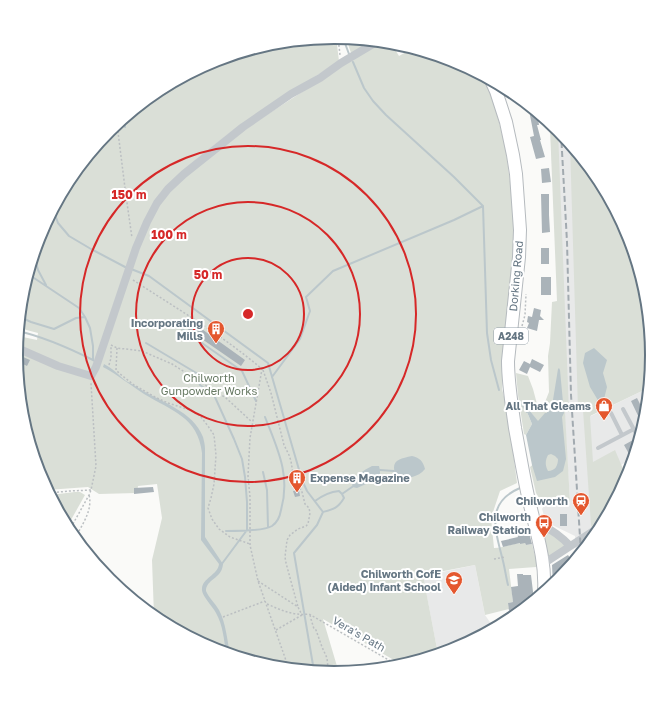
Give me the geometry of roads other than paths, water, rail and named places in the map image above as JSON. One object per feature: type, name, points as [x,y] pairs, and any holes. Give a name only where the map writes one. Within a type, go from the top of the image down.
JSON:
[{"type":"main road","name":"Dorking Road","points":[[495,89],[506,122],[513,155],[516,174],[520,230],[519,257],[508,361],[508,375],[520,458],[543,564],[545,583]]},
{"type":"street","points":[[23,351],[58,366],[91,376],[99,357],[108,343],[126,276],[136,248],[157,203],[168,189],[184,174],[243,127],[291,94],[320,78],[341,63],[369,46]]},
{"type":"street","points":[[535,526],[540,524],[563,539],[570,546]]},
{"type":"street","points":[[543,564],[570,546],[585,538]]},
{"type":"lane","points":[[598,448],[634,429],[623,409]]},
{"type":"lane","points":[[611,413],[622,435]]},
{"type":"waterway","points":[[345,45],[349,54]]},
{"type":"waterway","points":[[353,62],[364,88],[373,101],[483,206],[487,333],[491,360],[499,390]]},
{"type":"waterway","points":[[272,377],[300,339],[310,311],[306,297],[333,271],[454,220],[483,206]]},
{"type":"waterway","points":[[56,216],[58,223],[69,236],[127,268]]},
{"type":"waterway","points":[[37,266],[46,285]]},
{"type":"waterway","points":[[131,269],[149,276],[268,363],[302,480],[307,491],[323,512],[317,525],[294,553],[313,665]]},
{"type":"waterway","points":[[33,278],[79,308],[90,328],[93,346],[93,360]]},
{"type":"waterway","points":[[25,319],[54,329],[76,318],[85,317]]},
{"type":"waterway","points":[[179,327],[242,371],[256,401]]},
{"type":"waterway","points":[[24,333],[58,344],[95,361]]},
{"type":"waterway","points":[[146,343],[198,374],[200,385],[214,395],[242,459],[247,502],[247,530],[221,565]]},
{"type":"waterway","points":[[520,401],[527,412]]},
{"type":"waterway","points":[[226,531],[268,528],[272,526],[279,517],[284,497],[283,473],[278,451],[265,417]]},
{"type":"waterway","points":[[380,470],[394,471]]},
{"type":"waterway","points":[[263,472],[267,490],[268,527]]},
{"type":"waterway","points":[[323,512],[338,506],[344,498],[342,494],[352,487]]},
{"type":"waterway","points":[[508,585],[495,519],[501,502],[509,494],[520,488]]},
{"type":"waterway","points":[[315,501],[323,495],[332,492],[339,491],[342,494]]},
{"type":"railway","points":[[562,143],[567,242],[571,395],[580,545]]},
{"type":"place","name":"Incorporating Mills","points":[[216,344]]},
{"type":"place","name":"All That Gleams","points":[[604,421]]},
{"type":"place","name":"Expense Magazine","points":[[297,493]]},
{"type":"place","name":"Chilworth","points":[[581,516]]},
{"type":"place","name":"Chilworth Railway Station","points":[[544,538]]},
{"type":"place","name":"Chilworth CofE (Aided) Infant School","points":[[454,595]]},
{"type":"park label","name":"Chilworth Gunpowder Works","points":[[209,384]]}]
